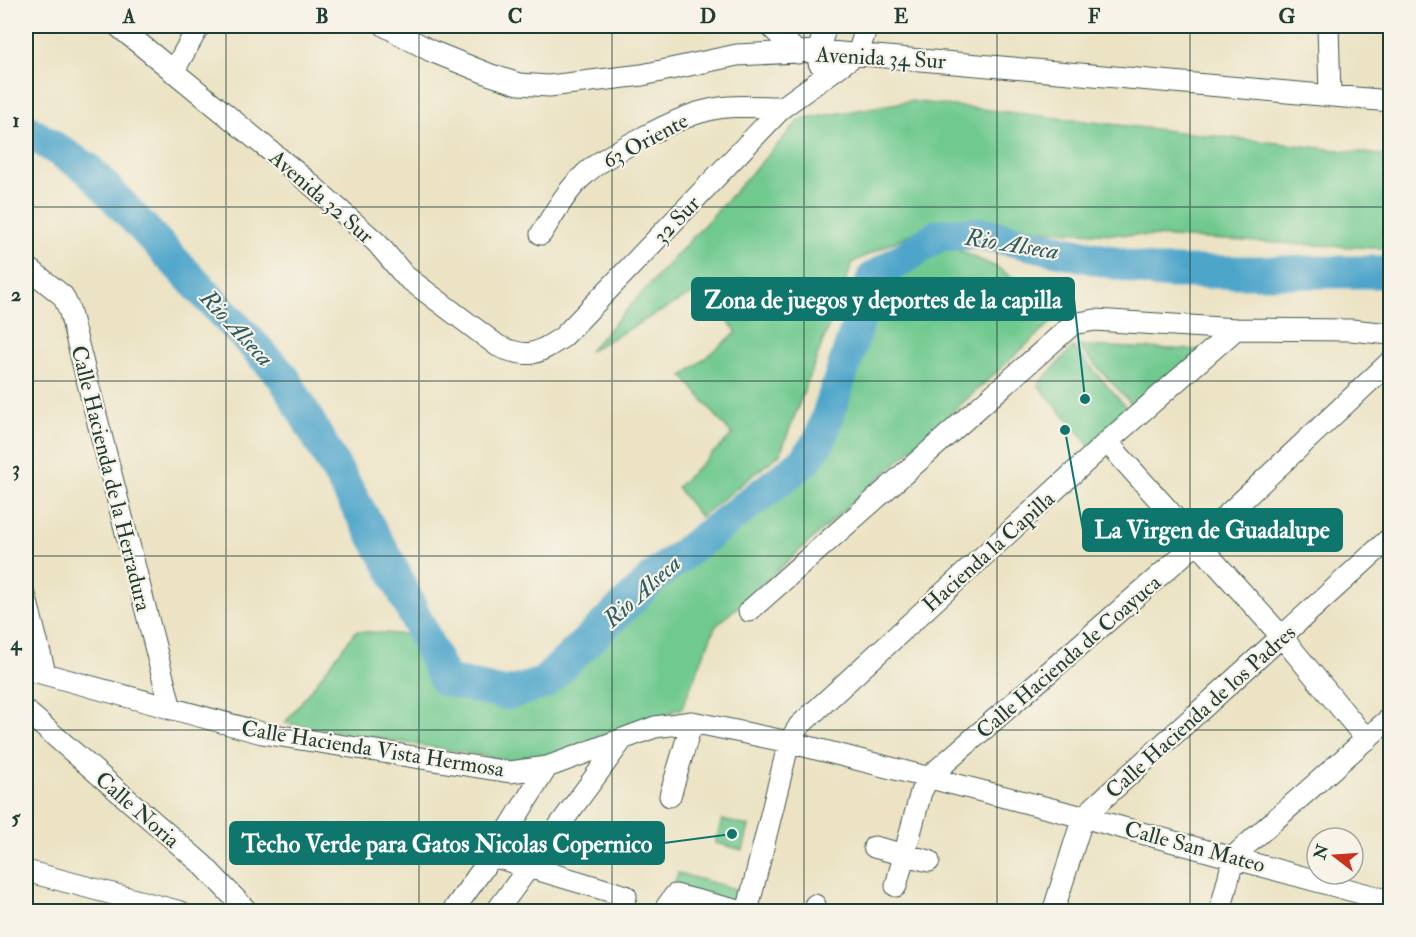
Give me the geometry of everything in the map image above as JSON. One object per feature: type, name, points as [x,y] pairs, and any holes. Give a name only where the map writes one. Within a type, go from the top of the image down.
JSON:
[{"type":"street","name":"Avenida 32 Sur","points":[[118,26],[342,212],[377,243],[405,276],[498,346],[515,353],[531,355]]},
{"type":"street","points":[[173,72],[199,26]]},
{"type":"street","name":"Avenida 34 Sur","points":[[385,26],[431,51],[491,75],[519,84],[549,87],[642,75],[737,55],[808,52],[858,53],[1390,101]]},
{"type":"street","points":[[770,26],[808,52],[819,80]]},
{"type":"street","points":[[808,52],[826,26]]},
{"type":"street","points":[[858,53],[867,26]]},
{"type":"street","points":[[1328,26],[1330,95]]},
{"type":"street","name":"32 Sur","points":[[531,355],[563,338],[783,107],[858,53]]},
{"type":"street","name":"63 Oriente","points":[[541,234],[584,174],[605,159],[690,115],[706,110],[783,107]]},
{"type":"street","name":"Calle Hacienda de la Herradura","points":[[26,266],[63,296],[69,309],[171,709]]},
{"type":"street","points":[[749,611],[1073,324],[1095,320],[1236,329],[1351,330],[1390,334]]},
{"type":"street","name":"Hacienda la Capilla","points":[[745,912],[789,742],[809,714],[1107,442],[1236,329]]},
{"type":"street","name":"Calle Hacienda de Coayuca","points":[[929,777],[1198,542],[1390,362]]},
{"type":"street","points":[[1107,442],[1282,637],[1367,740]]},
{"type":"street","name":"Calle Hacienda de los Padres","points":[[1083,817],[1390,538]]},
{"type":"street","points":[[26,598],[35,671]]},
{"type":"street","name":"Calle Hacienda Vista Hermosa","points":[[35,671],[262,733],[510,772],[547,767],[655,728],[692,722],[789,742],[929,777]]},
{"type":"street","name":"Calle Noria","points":[[26,711],[203,865],[248,912]]},
{"type":"street","points":[[1220,912],[1234,856],[1390,718]]},
{"type":"street","points":[[670,796],[692,722]]},
{"type":"street","points":[[496,912],[622,740]]},
{"type":"street","points":[[452,912],[492,856],[547,767]]},
{"type":"street","points":[[896,886],[921,792],[929,777]]},
{"type":"street","name":"Calle San Mateo","points":[[929,777],[1234,856],[1390,901]]},
{"type":"street","points":[[1053,912],[1083,817]]},
{"type":"street","points":[[874,847],[929,861]]},
{"type":"street","points":[[492,856],[626,896]]},
{"type":"street","points":[[26,871],[181,912]]},
{"type":"street","points":[[670,900],[745,912]]},
{"type":"street","points":[[1387,912],[1390,908]]},
{"type":"green space","points":[[910,101],[1390,156],[1390,249],[931,224],[853,262],[780,454],[700,517],[677,487],[732,435],[683,376],[737,332],[701,289],[589,351],[800,120]]},
{"type":"green space","points":[[947,245],[996,267],[1065,310],[715,627],[682,708],[533,764],[285,723],[356,631],[410,635],[436,684],[532,700],[815,463],[887,279]]},
{"type":"green space","points":[[1078,346],[1201,350],[1138,411]]},
{"type":"green space","points":[[1073,347],[1132,414],[1092,449],[1038,385]]},
{"type":"green space","points":[[722,820],[749,826],[743,850],[715,843]]},
{"type":"green space","points":[[678,873],[739,890],[735,905],[673,888]]},
{"type":"waterway","name":"Rio Alseca","points":[[26,130],[88,169],[284,378],[390,564],[445,680],[507,694],[544,683],[657,574],[806,460],[820,439],[873,278],[939,235],[980,233],[1156,272],[1390,272]]},
{"type":"place","name":"Zona de juegos y deportes de la capilla","points":[[1085,399]]},
{"type":"place","name":"La Virgen de Guadalupe","points":[[1065,430]]},
{"type":"place","name":"Techo Verde para Gatos Nicolas Copernico","points":[[732,834]]}]
